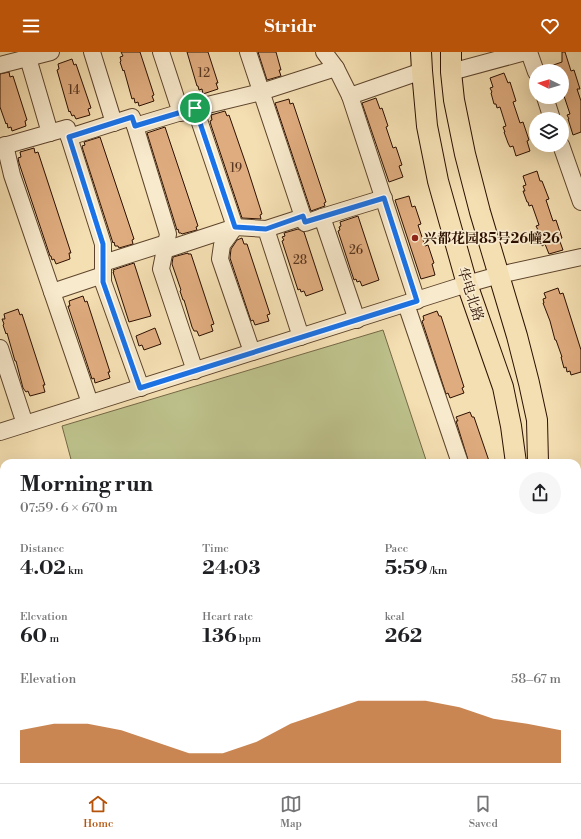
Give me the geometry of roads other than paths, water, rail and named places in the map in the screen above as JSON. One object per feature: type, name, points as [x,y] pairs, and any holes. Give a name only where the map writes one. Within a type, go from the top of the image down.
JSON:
[{"type":"main road","points":[[451,52],[450,72],[454,100],[466,154],[529,383],[537,420],[538,459]]},
{"type":"main road","name":"华电北路","points":[[422,62],[427,126],[438,181],[467,284],[503,388],[511,426],[515,459]]},
{"type":"lane","points":[[0,65],[51,52]]},
{"type":"lane","points":[[92,52],[114,123]]},
{"type":"lane","points":[[161,52],[188,110],[235,227]]},
{"type":"lane","points":[[248,52],[305,222],[384,198]]},
{"type":"lane","points":[[324,52],[336,68],[350,96],[384,198],[412,302],[459,459]]},
{"type":"lane","points":[[450,72],[525,52]]},
{"type":"lane","points":[[529,52],[533,64]]},
{"type":"lane","points":[[28,58],[50,133]]},
{"type":"lane","points":[[350,96],[422,62]]},
{"type":"lane","points":[[135,126],[188,110],[262,92],[336,68]]},
{"type":"lane","points":[[69,137],[132,117],[168,234],[161,270],[195,371]]},
{"type":"lane","points":[[90,404],[2,146],[66,128],[103,244],[103,282],[140,388]]},
{"type":"lane","points":[[563,152],[581,202]]},
{"type":"lane","points":[[52,292],[103,269],[165,246],[235,227],[266,229],[303,216]]},
{"type":"lane","points":[[322,217],[357,320]]},
{"type":"lane","points":[[235,227],[222,245],[220,259],[252,352]]},
{"type":"lane","points":[[266,229],[301,337]]},
{"type":"lane","points":[[0,432],[467,284],[499,275],[581,257]]},
{"type":"lane","points":[[0,348],[25,424]]},
{"type":"place","name":"兴都花园85号26幢26","points":[[415,238]]}]
